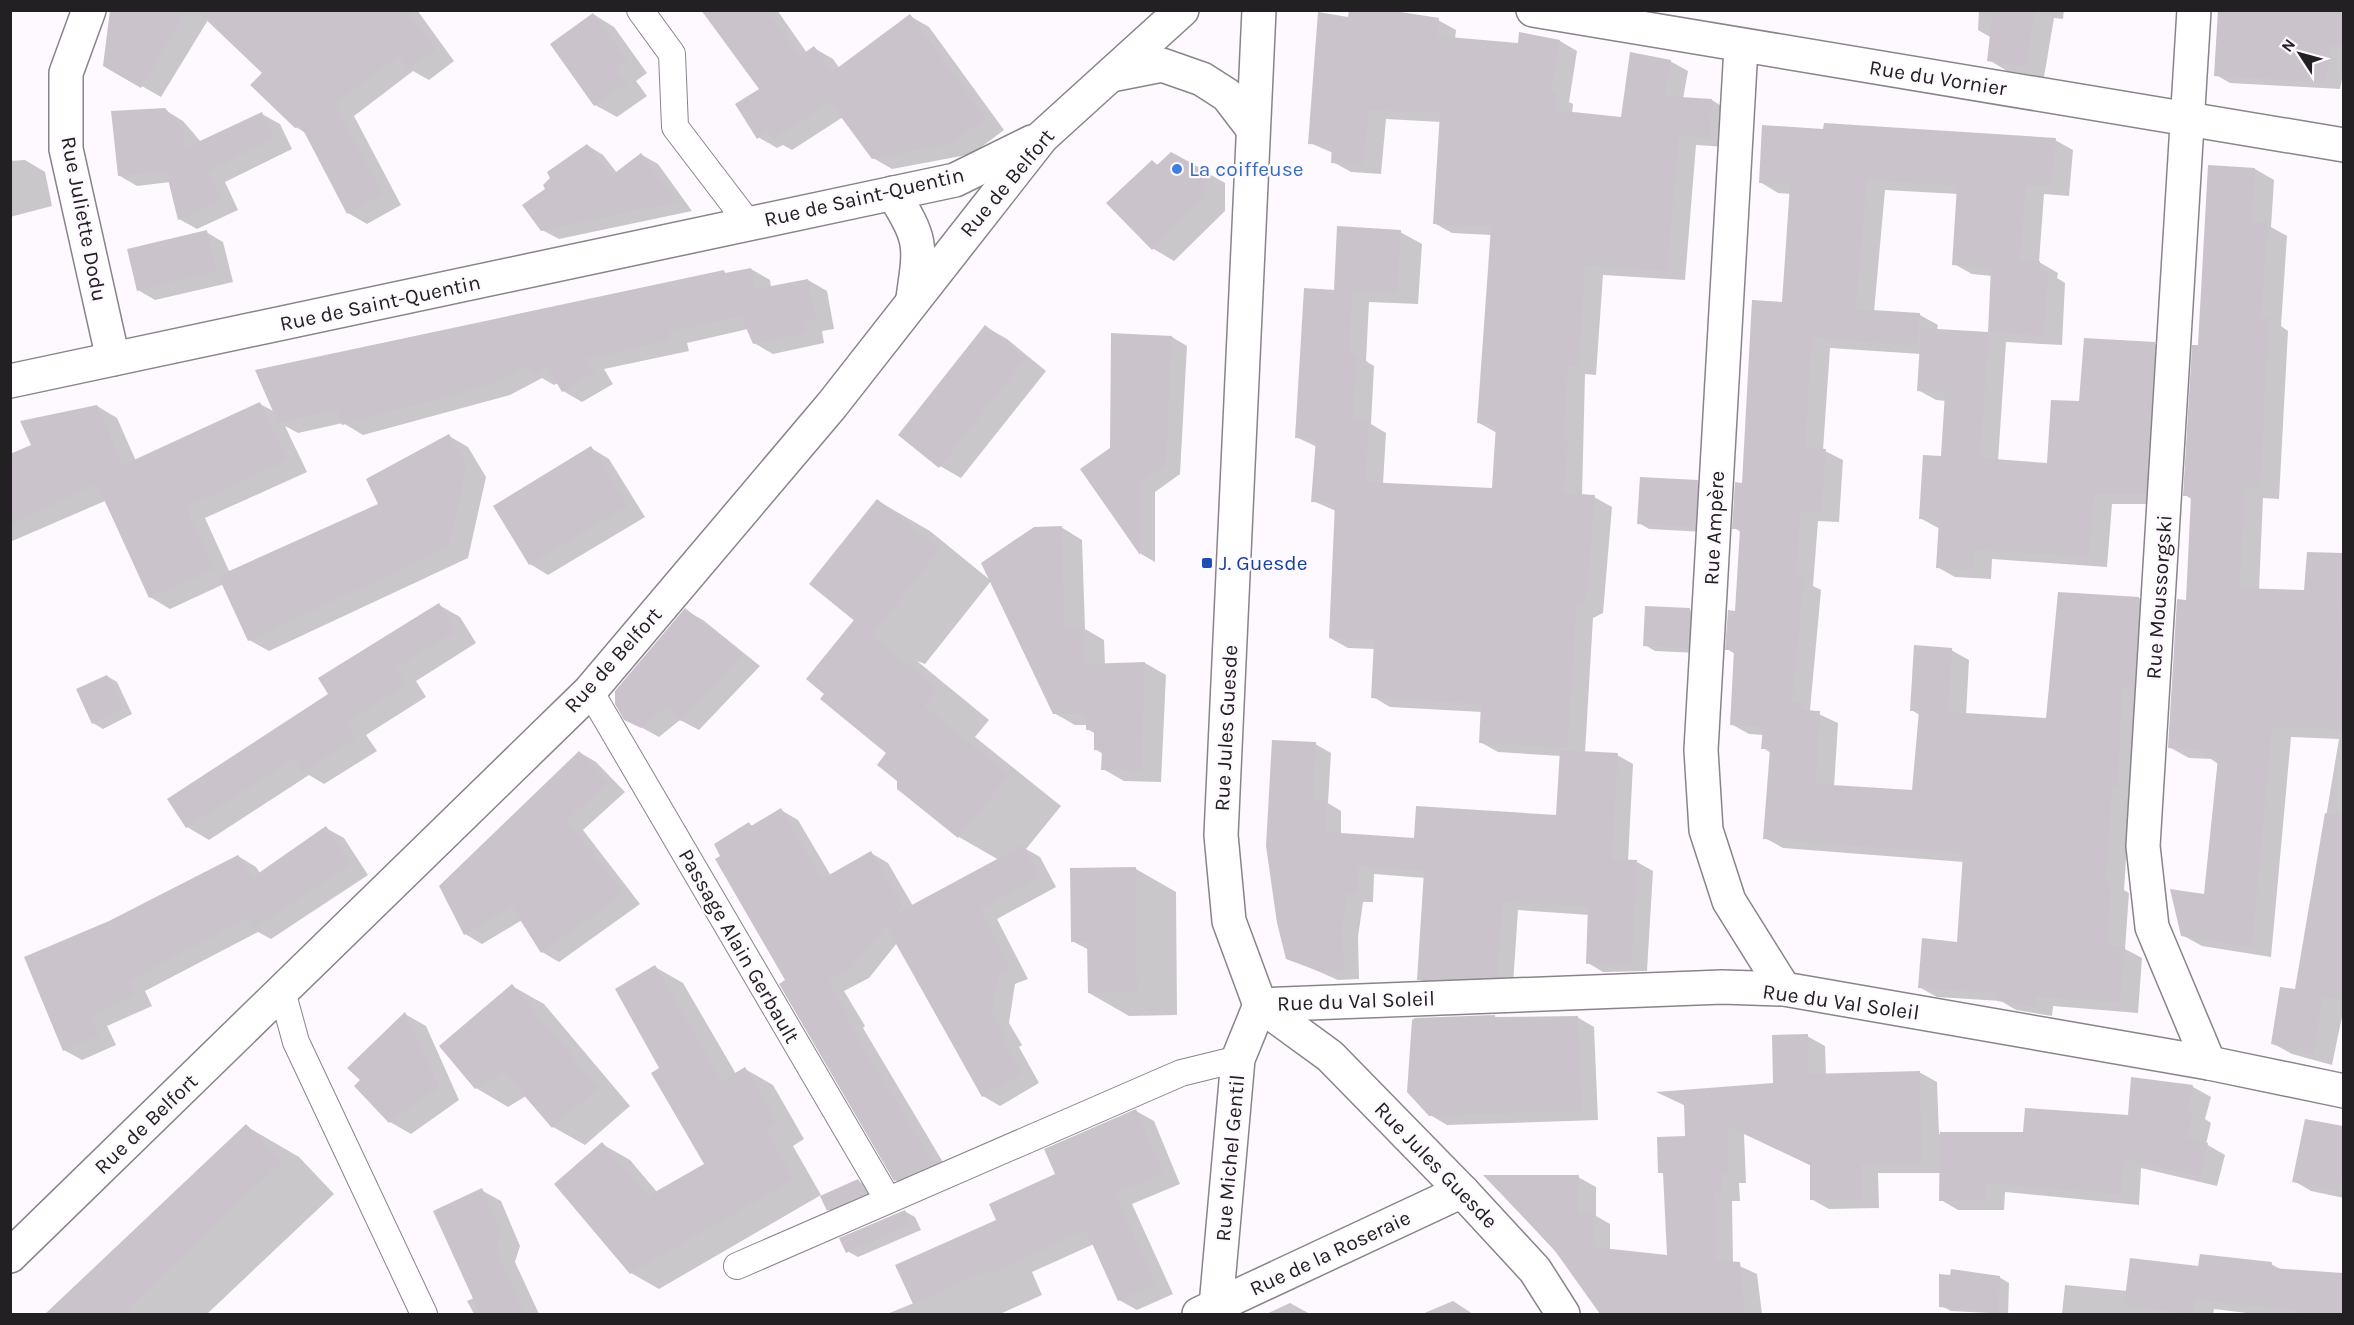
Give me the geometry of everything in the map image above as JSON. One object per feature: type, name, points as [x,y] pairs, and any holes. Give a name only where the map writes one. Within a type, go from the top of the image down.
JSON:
[{"type":"street","name":"Rue Juliette Dodu","points":[[89,10],[66,73],[66,149],[113,359]]},
{"type":"street","name":"Rue Jules Guesde","points":[[1259,10],[1221,835],[1229,921],[1260,1005],[1330,1056],[1462,1191],[1535,1270],[1563,1314]]},
{"type":"street","name":"Rue du Vornier","points":[[1533,10],[1741,47],[2188,118],[2343,146]]},
{"type":"street","name":"Rue Moussorgski","points":[[2194,10],[2143,846],[2152,927],[2209,1063]]},
{"type":"street","name":"Rue de Belfort","points":[[10,1256],[590,691],[832,405],[1042,137],[1111,75],[1174,13]]},
{"type":"street","name":"Rue Ampère","points":[[1741,47],[1701,750],[1706,830],[1729,901],[1784,990]]},
{"type":"street","points":[[1111,75],[1162,65],[1202,79],[1227,95],[1253,129]]},
{"type":"street","name":"Rue de Saint-Quentin","points":[[10,381],[955,180],[1042,137]]},
{"type":"street","name":"Rue de Belfort","points":[[893,193],[916,230],[920,253],[912,300]]},
{"type":"street","name":"Rue du Val Soleil","points":[[1260,1005],[1722,987],[1784,990],[2209,1063],[2343,1090]]},
{"type":"street","name":"Rue Michel Gentil","points":[[1209,1312],[1238,1059],[1260,1005]]},
{"type":"street","name":"Rue de la Roseraie","points":[[1209,1312],[1462,1191]]},
{"type":"lane","name":"Rue de Saint-Quentin","points":[[640,10],[672,54],[675,127],[749,224]]},
{"type":"lane","name":"Passage Alain Gerbault","points":[[590,691],[888,1200]]},
{"type":"lane","points":[[282,991],[296,1042],[424,1314]]},
{"type":"lane","points":[[737,1266],[1181,1073],[1238,1059]]},
{"type":"building","points":[[110,10],[187,10],[141,88],[103,66]]},
{"type":"building","points":[[196,10],[407,10],[436,50],[408,70],[399,56],[335,104],[383,194],[347,214],[301,126],[295,128],[250,85],[262,73]]},
{"type":"building","points":[[701,10],[767,10],[800,56],[814,46],[832,72],[910,14],[986,119],[952,143],[872,159],[830,102],[772,140],[767,132],[757,139],[735,104],[759,89]]},
{"type":"building","points":[[1349,10],[1388,10],[1439,18],[1437,36],[1518,43],[1519,32],[1560,40],[1551,92],[1556,93],[1554,110],[1621,117],[1630,52],[1671,60],[1665,96],[1712,99],[1710,138],[1679,136],[1667,271],[1585,266],[1579,366],[1568,365],[1564,437],[1568,441],[1564,493],[1595,495],[1586,603],[1576,608],[1568,748],[1479,743],[1481,704],[1371,698],[1374,641],[1329,638],[1335,503],[1311,502],[1316,439],[1295,438],[1304,288],[1352,291],[1349,354],[1357,354],[1353,420],[1369,421],[1365,482],[1492,488],[1496,425],[1477,423],[1491,227],[1433,224],[1440,113],[1369,110],[1363,165],[1331,163],[1332,145],[1308,144],[1318,12],[1348,17]]},
{"type":"building","points":[[1993,10],[2035,10],[2026,67],[1987,61]]},
{"type":"building","points":[[2218,10],[2343,10],[2343,47],[2332,45],[2325,82],[2214,76]]},
{"type":"building","points":[[593,13],[627,60],[616,69],[627,83],[594,106],[550,44]]},
{"type":"building","points":[[165,108],[183,129],[185,148],[262,112],[275,138],[208,172],[221,200],[178,220],[166,171],[118,176],[111,111]]},
{"type":"building","points":[[1824,123],[2056,138],[2051,187],[2026,185],[2020,260],[2040,261],[2039,271],[2048,271],[2044,336],[1989,332],[1980,458],[2047,463],[2051,400],[2079,401],[2084,338],[2155,342],[2146,494],[2094,494],[2089,557],[1974,550],[1973,570],[1936,568],[1939,520],[1919,519],[1923,455],[1941,456],[1945,393],[1917,391],[1921,328],[1988,332],[1991,268],[1952,265],[1957,186],[1867,180],[1856,309],[1920,313],[1917,346],[1812,338],[1805,447],[1826,449],[1821,513],[1800,511],[1796,578],[1804,578],[1792,702],[1802,703],[1801,710],[1820,711],[1816,784],[1912,790],[1919,711],[1910,711],[1914,645],[1952,648],[1948,712],[2046,718],[2058,592],[2139,597],[2134,687],[2123,687],[2117,787],[2112,786],[2106,881],[2111,882],[2107,945],[2125,947],[2120,1003],[2036,997],[2035,1007],[1997,1001],[1997,993],[1918,988],[1922,938],[1957,942],[1963,854],[1763,839],[1770,749],[1761,749],[1763,727],[1730,725],[1734,650],[1725,650],[1728,610],[1735,611],[1740,529],[1732,529],[1735,482],[1742,483],[1752,300],[1782,302],[1790,185],[1759,183],[1762,125],[1823,129]]},
{"type":"building","points":[[587,144],[611,176],[641,153],[677,202],[541,231],[522,205],[545,189],[543,185],[550,178],[547,172]]},
{"type":"building","points":[[1171,152],[1204,170],[1204,198],[1152,250],[1106,203],[1152,160],[1157,165]]},
{"type":"building","points":[[2208,165],[2255,168],[2252,222],[2268,223],[2261,318],[2269,318],[2260,489],[2245,488],[2240,588],[2304,590],[2307,552],[2343,553],[2340,678],[2343,678],[2343,730],[2272,727],[2252,947],[2181,936],[2170,889],[2204,894],[2218,758],[2204,757],[2204,750],[2168,748],[2177,599],[2186,600],[2191,496],[2183,496],[2192,345],[2198,345]]},
{"type":"building","points":[[1337,226],[1401,230],[1397,293],[1334,290]]},
{"type":"building","points":[[207,230],[216,272],[137,291],[127,249]]},
{"type":"building","points":[[751,268],[755,289],[808,279],[816,318],[803,321],[806,333],[753,344],[741,316],[669,332],[671,340],[586,359],[595,373],[562,392],[547,367],[534,375],[528,365],[490,385],[342,425],[336,410],[278,423],[255,370],[724,270],[725,273]]},
{"type":"building","points":[[985,325],[1026,358],[939,468],[898,435]]},
{"type":"building","points":[[1111,333],[1172,336],[1166,465],[1141,483],[1140,555],[1080,469],[1110,448]]},
{"type":"building","points":[[260,402],[288,460],[186,507],[214,569],[149,598],[97,484],[10,525],[10,454],[31,445],[20,421],[97,405],[123,465]]},
{"type":"building","points":[[449,434],[467,465],[449,547],[248,641],[218,576],[378,504],[366,479]]},
{"type":"building","points":[[591,446],[628,506],[529,565],[493,506]]},
{"type":"building","points":[[1640,477],[1698,480],[1695,527],[1637,524]]},
{"type":"building","points":[[877,499],[940,549],[872,635],[809,584]]},
{"type":"building","points":[[1062,526],[1064,628],[1084,627],[1085,664],[1145,662],[1141,771],[1101,770],[1102,750],[1094,750],[1094,730],[1086,730],[1086,715],[1053,714],[981,563],[1034,527]]},
{"type":"building","points":[[439,603],[456,631],[396,668],[406,685],[346,723],[356,739],[302,772],[294,759],[186,828],[167,799],[328,694],[318,678]]},
{"type":"building","points":[[1645,606],[1690,608],[1688,648],[1643,646]]},
{"type":"building","points":[[685,608],[743,655],[680,721],[669,705],[641,728],[624,720],[615,704],[615,691]]},
{"type":"building","points":[[854,620],[938,689],[924,706],[1009,775],[958,838],[897,789],[897,781],[877,765],[886,753],[820,699],[824,694],[806,679]]},
{"type":"building","points":[[107,675],[123,708],[92,724],[76,689]]},
{"type":"building","points":[[1272,740],[1316,742],[1313,800],[1326,800],[1326,832],[1414,838],[1416,806],[1556,815],[1560,750],[1618,753],[1612,859],[1637,860],[1632,963],[1586,964],[1588,907],[1503,902],[1497,977],[1417,980],[1424,871],[1359,866],[1357,894],[1348,893],[1342,928],[1344,971],[1321,972],[1286,959],[1277,923],[1266,846]]},
{"type":"building","points":[[579,751],[609,782],[567,820],[624,894],[541,953],[512,907],[464,935],[439,886]]},
{"type":"building","points":[[781,808],[822,879],[871,851],[903,906],[897,913],[1023,845],[1040,877],[981,909],[1011,969],[998,975],[992,1012],[1006,1035],[1002,1037],[1022,1073],[982,1097],[886,926],[852,968],[828,981],[849,1016],[846,1018],[934,1164],[894,1181],[779,984],[785,980],[715,859],[720,856],[714,844],[749,822],[751,826]]},
{"type":"building","points":[[2325,813],[2343,815],[2343,1000],[2323,997],[2313,1055],[2271,1044],[2280,987],[2295,989]]},
{"type":"building","points":[[326,826],[351,864],[253,930],[246,919],[129,981],[135,996],[90,1016],[99,1035],[63,1051],[24,957],[109,921],[238,855],[253,877]]},
{"type":"building","points":[[1136,867],[1137,993],[1088,993],[1087,942],[1071,942],[1070,868]]},
{"type":"building","points":[[655,965],[722,1081],[745,1067],[778,1123],[766,1130],[794,1179],[630,1274],[554,1184],[602,1142],[648,1196],[704,1164],[651,1073],[659,1068],[615,989]]},
{"type":"building","points":[[512,984],[599,1088],[552,1128],[504,1072],[475,1089],[439,1046]]},
{"type":"building","points":[[405,1012],[439,1087],[389,1123],[354,1086],[360,1080],[347,1068]]},
{"type":"building","points":[[1495,1015],[1495,1017],[1578,1016],[1582,1111],[1429,1116],[1407,1092],[1412,1020],[1415,1018]]},
{"type":"building","points":[[1808,1034],[1809,1074],[1920,1071],[1922,1163],[1861,1164],[1862,1199],[1810,1200],[1810,1165],[1727,1125],[1729,1174],[1722,1174],[1722,1191],[1715,1192],[1716,1260],[1740,1262],[1745,1314],[1600,1314],[1553,1248],[1483,1175],[1579,1175],[1578,1213],[1593,1212],[1593,1247],[1667,1255],[1663,1173],[1658,1173],[1657,1137],[1685,1136],[1684,1105],[1656,1092],[1773,1083],[1772,1035]]},
{"type":"building","points":[[2131,1077],[2193,1085],[2188,1110],[2194,1111],[2187,1138],[2208,1143],[2200,1177],[2124,1159],[2121,1195],[1987,1183],[1986,1201],[1939,1201],[1940,1132],[2023,1132],[2025,1108],[2128,1115]]},
{"type":"building","points":[[1136,1109],[1163,1173],[1115,1194],[1156,1284],[1118,1301],[1086,1230],[990,1274],[988,1270],[913,1304],[895,1265],[996,1220],[989,1204],[1055,1174],[1044,1149]]},
{"type":"building","points":[[2305,1119],[2343,1126],[2343,1170],[2339,1191],[2292,1182]]},
{"type":"building","points":[[246,1124],[282,1162],[122,1314],[45,1314]]},
{"type":"building","points":[[858,1179],[867,1193],[827,1211],[820,1196]]},
{"type":"building","points":[[482,1188],[501,1233],[496,1250],[525,1314],[480,1314],[433,1211]]},
{"type":"building","points":[[905,1210],[911,1224],[846,1253],[839,1238]]},
{"type":"building","points":[[2200,1254],[2272,1262],[2271,1268],[2343,1273],[2343,1314],[2301,1314],[2301,1311],[2195,1300],[2193,1314],[2124,1306],[2130,1258],[2198,1266]]},
{"type":"building","points":[[1951,1269],[2000,1276],[1998,1313],[1939,1307],[1939,1274],[1950,1275]]},
{"type":"place","name":"La coiffeuse","points":[[1177,169]]},
{"type":"place","name":"J. Guesde","points":[[1207,563]]}]
